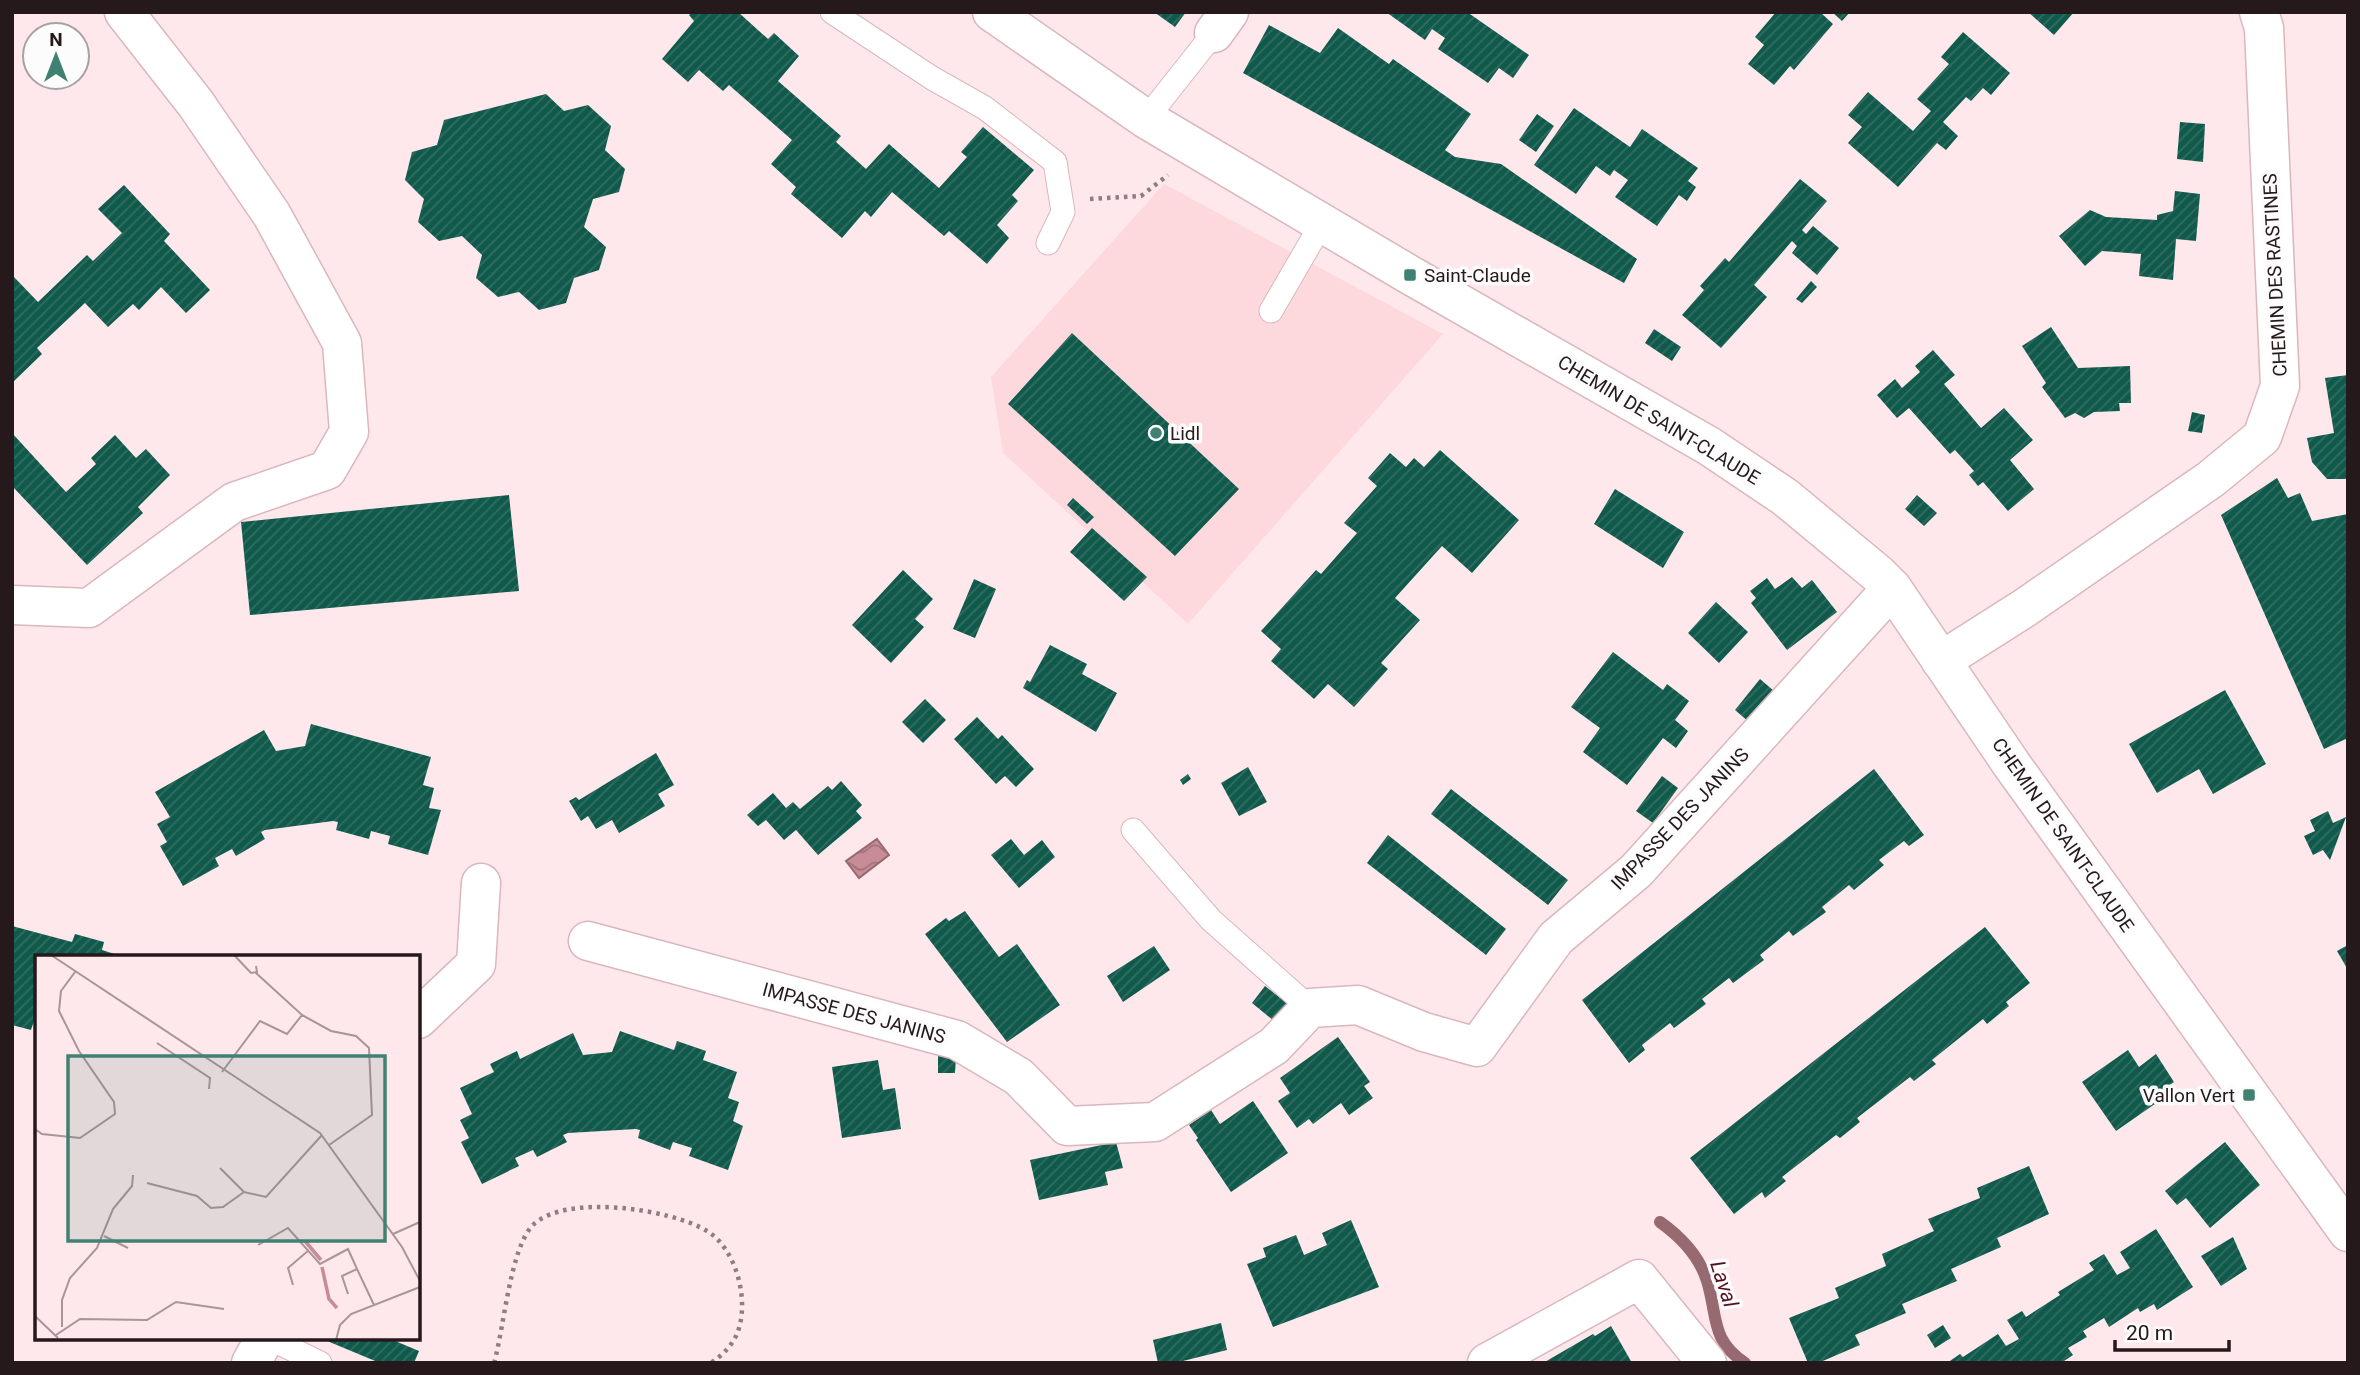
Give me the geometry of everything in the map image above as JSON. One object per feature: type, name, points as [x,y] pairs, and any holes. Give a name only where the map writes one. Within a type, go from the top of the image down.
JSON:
[{"type":"street","points":[[12,605],[89,608],[234,502],[327,470],[349,432],[342,343],[272,215],[196,104],[124,12]]},
{"type":"street","name":"CHEMIN DE SAINT-CLAUDE","points":[[992,12],[1146,118],[1322,223],[1709,446],[1785,497],[1892,588],[2020,776],[2348,1232]]},
{"type":"street","name":"CHEMIN DES RASTINES","points":[[1941,661],[2026,607],[2211,479],[2262,437],[2280,386],[2264,28],[2259,12]]},
{"type":"street","name":"IMPASSE DES JANINS","points":[[587,941],[957,1040],[1019,1077],[1068,1126],[1155,1122],[1274,1046],[1310,1008],[1358,1005],[1423,1031],[1477,1047],[1556,938],[1636,871],[1892,588]]},
{"type":"street","points":[[420,1017],[476,964],[481,883]]},
{"type":"street","points":[[1487,1363],[1639,1279],[1707,1363]]},
{"type":"street","points":[[251,1363],[266,1340]]},
{"type":"lane","points":[[832,12],[932,78],[985,108],[1055,162],[1063,212],[1048,243]]},
{"type":"lane","points":[[1146,118],[1222,23]]},
{"type":"lane","points":[[1271,311],[1322,223]]},
{"type":"lane","points":[[1133,831],[1211,920],[1310,1008]]},
{"type":"lane","points":[[271,1340],[320,1363]]},
{"type":"path","points":[[1061,198],[1141,196],[1166,178],[1189,143]]},
{"type":"path","points":[[494,1363],[522,1242],[534,1224],[554,1213],[582,1206],[606,1205],[682,1219],[708,1231],[725,1247],[741,1294],[741,1318],[737,1335],[726,1352],[711,1363]]},
{"type":"shaded area","points":[[1164,184],[1443,334],[1188,624],[1003,453],[991,377]]},
{"type":"water","points":[[877,839],[889,855],[859,878],[846,861]]},
{"type":"building","points":[[692,12],[738,12],[768,39],[774,33],[799,56],[778,81],[841,136],[836,142],[866,169],[889,144],[939,188],[967,157],[961,152],[983,127],[1034,170],[1012,195],[1018,201],[997,225],[1009,238],[987,264],[949,231],[944,236],[892,192],[871,217],[865,211],[842,238],[791,194],[796,187],[771,164],[792,140],[729,85],[723,91],[699,70],[688,82],[662,59],[694,21],[689,15]]},
{"type":"building","points":[[1154,12],[1186,12],[1175,27]]},
{"type":"building","points":[[1386,12],[1467,12],[1529,55],[1513,78],[1499,68],[1488,83],[1438,49],[1445,38],[1432,29],[1425,40]]},
{"type":"building","points":[[1776,12],[1820,12],[1833,24],[1794,70],[1790,66],[1774,85],[1748,64],[1764,45],[1755,37]]},
{"type":"building","points":[[1832,12],[1850,12],[1842,21]]},
{"type":"building","points":[[2028,12],[2074,12],[2054,35]]},
{"type":"building","points":[[1269,25],[1320,53],[1338,28],[1389,64],[1393,59],[1471,114],[1445,150],[1455,157],[1501,164],[1637,259],[1624,283],[1243,73]]},
{"type":"building","points":[[1963,32],[2010,73],[1991,95],[1983,88],[1971,101],[1966,97],[1943,122],[1958,136],[1946,150],[1937,143],[1898,187],[1848,143],[1862,127],[1848,115],[1868,92],[1913,131],[1931,111],[1917,99],[1949,64],[1941,57]]},
{"type":"building","points":[[546,94],[564,111],[588,105],[611,126],[605,150],[625,169],[619,192],[593,199],[584,227],[606,247],[599,270],[574,278],[566,303],[539,310],[519,292],[498,297],[476,278],[482,255],[462,236],[439,241],[418,222],[424,199],[405,180],[412,152],[437,145],[444,120]]},
{"type":"building","points":[[1574,108],[1630,147],[1642,129],[1698,168],[1688,181],[1696,187],[1687,201],[1679,195],[1657,226],[1615,197],[1628,180],[1614,170],[1610,176],[1596,166],[1576,194],[1534,165]]},
{"type":"building","points":[[1537,114],[1554,126],[1536,152],[1519,140]]},
{"type":"building","points":[[2180,122],[2205,124],[2203,162],[2177,159]]},
{"type":"building","points":[[1800,179],[1827,201],[1802,230],[1806,234],[1813,226],[1839,248],[1817,275],[1792,253],[1797,246],[1792,241],[1754,285],[1767,297],[1721,348],[1682,315],[1704,290],[1700,286],[1725,258],[1729,262]]},
{"type":"building","points":[[124,185],[170,234],[164,241],[210,290],[186,313],[161,287],[139,310],[133,304],[108,327],[85,303],[37,348],[42,354],[12,383],[12,279],[14,277],[38,302],[87,255],[93,261],[122,233],[98,209]]},
{"type":"building","points":[[2175,191],[2200,194],[2196,241],[2176,239],[2173,280],[2139,276],[2141,254],[2102,251],[2085,266],[2059,236],[2090,210],[2106,217],[2157,220],[2157,215],[2173,211]]},
{"type":"building","points":[[1811,281],[1817,287],[1802,303],[1796,299]]},
{"type":"building","points":[[2051,327],[2078,368],[2130,366],[2131,403],[2119,403],[2120,411],[2094,412],[2084,418],[2075,413],[2065,418],[2042,387],[2046,383],[2022,346]]},
{"type":"building","points":[[1654,329],[1681,347],[1672,361],[1645,343]]},
{"type":"building","points":[[1072,333],[1239,489],[1175,556],[1008,404]]},
{"type":"building","points":[[1933,350],[1955,375],[1944,384],[1981,428],[2004,408],[2033,440],[2010,460],[2034,489],[2008,511],[1983,482],[1978,486],[1969,475],[1974,471],[1955,450],[1950,454],[1909,408],[1897,418],[1877,395],[1895,379],[1902,388],[1920,372],[1915,366]]},
{"type":"building","points":[[2348,375],[2348,479],[2327,479],[2312,462],[2307,438],[2334,433],[2325,378]]},
{"type":"building","points":[[2192,412],[2205,415],[2202,433],[2188,431]]},
{"type":"building","points":[[12,433],[66,492],[96,464],[91,458],[115,435],[136,458],[146,449],[170,475],[138,507],[143,513],[87,565],[12,486]]},
{"type":"building","points":[[1440,450],[1519,520],[1472,573],[1442,546],[1395,598],[1420,620],[1381,663],[1388,669],[1354,707],[1328,684],[1314,699],[1271,661],[1281,649],[1261,631],[1316,570],[1321,574],[1357,533],[1344,523],[1377,486],[1368,478],[1390,453],[1406,467],[1414,458],[1424,467]]},
{"type":"building","points":[[2277,478],[2288,498],[2300,493],[2312,521],[2348,514],[2348,738],[2324,749],[2221,515]]},
{"type":"building","points":[[1615,489],[1684,532],[1663,568],[1594,524]]},
{"type":"building","points":[[509,495],[519,591],[250,615],[241,522]]},
{"type":"building","points":[[1917,495],[1937,513],[1924,526],[1905,509]]},
{"type":"building","points":[[1073,498],[1094,517],[1087,524],[1067,505]]},
{"type":"building","points":[[1092,528],[1147,577],[1124,601],[1070,552]]},
{"type":"building","points":[[903,570],[933,599],[915,619],[924,627],[891,663],[852,625]]},
{"type":"building","points":[[1792,577],[1802,588],[1812,580],[1837,612],[1787,650],[1751,603],[1756,598],[1750,591],[1767,578],[1775,589]]},
{"type":"building","points":[[974,579],[996,589],[975,638],[953,629]]},
{"type":"building","points":[[1716,602],[1748,632],[1719,663],[1688,633]]},
{"type":"building","points":[[1050,645],[1087,664],[1082,674],[1117,693],[1096,732],[1023,688],[1027,680],[1030,682]]},
{"type":"building","points":[[1613,652],[1663,690],[1667,684],[1689,701],[1675,720],[1688,731],[1676,748],[1663,738],[1627,785],[1583,752],[1600,728],[1571,707]]},
{"type":"building","points":[[1760,679],[1774,691],[1749,722],[1735,710]]},
{"type":"building","points":[[2225,690],[2266,764],[2213,794],[2199,769],[2157,793],[2129,744]]},
{"type":"building","points":[[925,699],[946,720],[923,743],[902,722]]},
{"type":"building","points":[[977,717],[998,739],[1002,735],[1034,769],[1016,787],[1005,776],[996,784],[954,739]]},
{"type":"building","points":[[311,724],[431,757],[423,785],[434,788],[429,808],[441,810],[428,855],[388,844],[390,836],[371,831],[369,839],[336,830],[338,822],[333,821],[265,830],[261,832],[265,839],[236,856],[232,849],[215,858],[219,866],[183,886],[160,846],[167,842],[157,824],[170,817],[155,792],[264,730],[276,751],[305,746]]},
{"type":"building","points":[[656,753],[674,785],[658,794],[665,806],[619,833],[612,820],[596,829],[588,816],[581,821],[569,801],[576,797],[579,800]]},
{"type":"building","points":[[1248,767],[1267,802],[1239,816],[1221,783]]},
{"type":"building","points":[[1874,769],[1924,835],[1909,846],[1904,841],[1879,860],[1884,865],[1854,890],[1849,885],[1822,907],[1826,912],[1793,936],[1789,931],[1760,955],[1764,960],[1733,983],[1729,978],[1702,999],[1706,1004],[1674,1028],[1670,1023],[1642,1045],[1645,1050],[1629,1063],[1582,1000]]},
{"type":"building","points":[[1188,774],[1191,779],[1183,785],[1180,780]]},
{"type":"building","points":[[1662,776],[1678,788],[1653,823],[1636,811]]},
{"type":"building","points":[[841,781],[862,805],[856,811],[862,818],[818,855],[796,830],[784,840],[766,820],[758,826],[747,815],[773,793],[786,808],[793,802],[800,809],[828,786],[832,790]]},
{"type":"building","points":[[1451,789],[1568,880],[1548,905],[1431,814]]},
{"type":"building","points":[[2328,811],[2333,823],[2346,817],[2330,860],[2323,850],[2313,855],[2304,836],[2315,831],[2310,820]]},
{"type":"building","points":[[1388,835],[1506,929],[1486,955],[1367,863]]},
{"type":"building","points":[[1011,839],[1024,855],[1042,840],[1055,857],[1019,888],[991,855]]},
{"type":"building","points":[[965,911],[999,957],[1017,944],[1060,1005],[1007,1042],[925,934],[946,918],[949,921]]},
{"type":"building","points":[[12,926],[72,942],[75,934],[104,942],[102,950],[118,955],[35,955],[35,1018],[31,1030],[12,1025]]},
{"type":"building","points":[[1985,927],[2030,983],[2006,1002],[2009,1006],[1987,1024],[1983,1019],[1932,1060],[1936,1064],[1914,1081],[1910,1077],[1857,1118],[1860,1122],[1840,1138],[1836,1135],[1782,1177],[1786,1181],[1765,1198],[1762,1192],[1734,1214],[1690,1158]]},
{"type":"building","points":[[2348,945],[2348,970],[2337,951]]},
{"type":"building","points":[[1154,946],[1170,970],[1123,1002],[1107,976]]},
{"type":"building","points":[[1265,986],[1288,1004],[1274,1021],[1252,1003]]},
{"type":"building","points":[[620,1031],[674,1050],[677,1041],[706,1051],[703,1060],[737,1072],[728,1098],[739,1102],[733,1121],[743,1126],[728,1170],[689,1156],[692,1148],[673,1142],[670,1150],[638,1138],[640,1130],[636,1129],[568,1133],[563,1135],[567,1142],[537,1157],[533,1150],[515,1158],[519,1166],[482,1184],[461,1142],[469,1138],[460,1120],[472,1114],[460,1088],[494,1072],[490,1064],[517,1051],[520,1059],[573,1033],[583,1055],[612,1052]]},
{"type":"building","points":[[1338,1037],[1370,1082],[1364,1086],[1373,1098],[1349,1115],[1341,1103],[1313,1124],[1309,1119],[1297,1128],[1278,1101],[1290,1093],[1280,1078]]},
{"type":"building","points":[[2128,1050],[2139,1067],[2156,1054],[2174,1082],[2159,1093],[2162,1099],[2116,1131],[2082,1082]]},
{"type":"building","points":[[938,1055],[956,1056],[955,1073],[938,1073]]},
{"type":"building","points":[[878,1060],[883,1090],[895,1088],[901,1129],[842,1138],[832,1067]]},
{"type":"building","points":[[1253,1101],[1288,1153],[1231,1192],[1189,1125],[1211,1110],[1220,1124]]},
{"type":"building","points":[[1116,1142],[1123,1168],[1105,1172],[1108,1185],[1039,1200],[1030,1160]]},
{"type":"building","points":[[2225,1142],[2260,1185],[2210,1228],[2186,1198],[2177,1205],[2165,1191]]},
{"type":"building","points":[[2029,1166],[2049,1214],[1997,1238],[2001,1247],[1951,1269],[1957,1281],[1902,1304],[1906,1313],[1855,1335],[1860,1345],[1818,1363],[1808,1363],[1789,1318],[1839,1298],[1835,1288],[1886,1266],[1882,1254],[1934,1231],[1928,1219],[1980,1198],[1977,1188]]},
{"type":"building","points":[[1351,1220],[1379,1287],[1273,1327],[1247,1264],[1266,1257],[1263,1248],[1296,1235],[1304,1255],[1327,1245],[1322,1233]]},
{"type":"building","points":[[2156,1229],[2193,1287],[2157,1310],[2154,1304],[2140,1312],[2138,1308],[2109,1327],[2104,1318],[2083,1331],[2087,1337],[2068,1348],[2073,1355],[2061,1363],[1947,1363],[1960,1354],[1963,1357],[1998,1334],[2006,1346],[2019,1339],[2007,1320],[2022,1311],[2026,1317],[2060,1295],[2058,1292],[2094,1270],[2089,1263],[2104,1254],[2117,1275],[2130,1268],[2120,1252]]},
{"type":"building","points":[[2233,1237],[2247,1269],[2221,1286],[2201,1256]]},
{"type":"building","points":[[1221,1323],[1227,1350],[1175,1363],[1158,1363],[1153,1340]]},
{"type":"building","points":[[1943,1325],[1951,1338],[1935,1348],[1927,1335]]},
{"type":"building","points":[[1611,1326],[1632,1363],[1543,1363],[1593,1334],[1595,1336]]},
{"type":"building","points":[[325,1340],[393,1340],[419,1351],[414,1363],[380,1363]]},
{"type":"waterway","name":"Laval","points":[[1660,1222],[1682,1240],[1699,1263],[1707,1281],[1720,1336],[1745,1363]]},
{"type":"place","name":"Saint-Claude","points":[[1410,275]]},
{"type":"place","name":"Lidl","points":[[1156,433]]},
{"type":"place","name":"Vallon Vert","points":[[2249,1095]]}]
